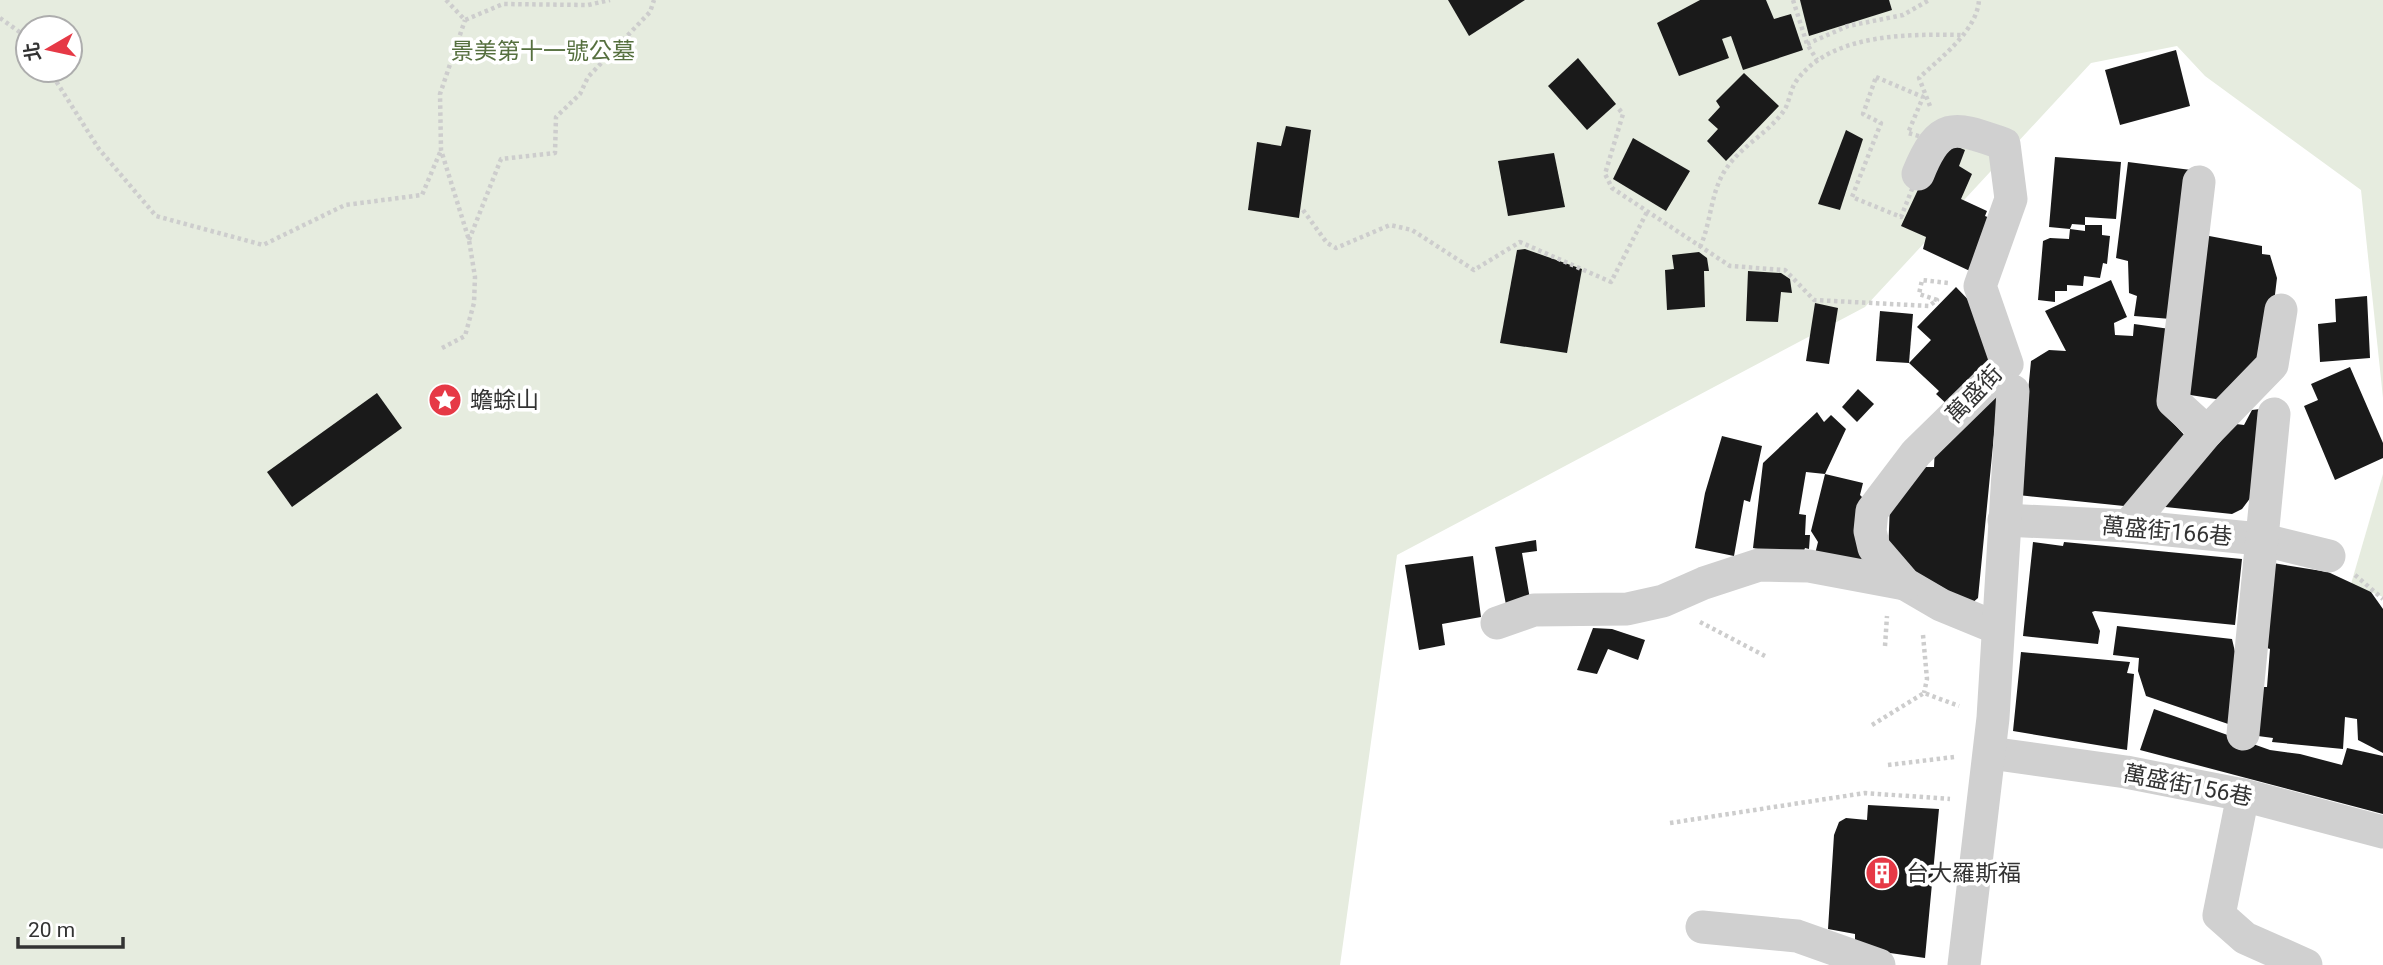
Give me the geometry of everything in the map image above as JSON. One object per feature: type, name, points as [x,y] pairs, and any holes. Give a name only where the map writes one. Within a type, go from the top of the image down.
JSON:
[{"type":"street","points":[[1918,174],[1930,145],[1941,136],[1960,129],[2004,144],[2011,199],[1980,286]]},
{"type":"street","points":[[2199,182],[2173,401],[2207,432]]},
{"type":"street","name":"萬盛街","points":[[1980,286],[2007,364],[1916,453],[1872,510],[1870,531],[1874,548],[1905,584],[1941,605],[1997,628]]},
{"type":"street","points":[[2128,526],[2207,432],[2272,365],[2281,310]]},
{"type":"street","points":[[1964,965],[1993,718],[2013,391]]},
{"type":"street","points":[[2243,734],[2274,414]]},
{"type":"street","name":"萬盛街166巷","points":[[2004,520],[2128,526],[2260,539],[2329,556]]},
{"type":"street","points":[[1497,622],[1534,610],[1627,610],[1663,600],[1759,565],[1809,566],[1905,584]]},
{"type":"street","name":"萬盛街156巷","points":[[1990,753],[2126,772],[2243,795],[2383,832]]},
{"type":"street","points":[[2243,795],[2219,915],[2245,938],[2306,965]]},
{"type":"street","points":[[1702,927],[1797,936],[1879,965]]},
{"type":"path","points":[[446,0],[465,20]]},
{"type":"path","points":[[442,348],[465,335],[474,303],[475,277],[469,240],[440,150],[440,94],[465,20],[503,4],[588,5],[610,0]]},
{"type":"path","points":[[469,240],[501,159],[555,153],[556,117],[580,94],[589,77],[650,12],[653,0]]},
{"type":"path","points":[[1793,0],[1807,44],[1817,60]]},
{"type":"path","points":[[1807,44],[1849,26],[1903,15],[1929,0]]},
{"type":"path","points":[[1941,136],[1919,78],[1962,35],[1978,10],[1979,0]]},
{"type":"path","points":[[1700,247],[1708,230],[1714,196],[1727,167],[1785,109],[1798,78],[1826,52],[1903,34],[1962,35]]},
{"type":"path","points":[[58,84],[99,149],[156,216],[262,245],[345,205],[422,195],[440,150]]},
{"type":"path","points":[[1619,109],[1623,114],[1605,174],[1612,188],[1730,266],[1785,270],[1814,300],[1838,304],[1879,302],[1929,306],[1937,300],[1919,295],[1922,280],[1980,286]]},
{"type":"path","points":[[1303,210],[1327,243],[1336,248],[1391,225],[1412,230],[1474,270],[1520,242],[1611,282],[1648,210]]},
{"type":"path","points":[[1693,618],[1765,656]]},
{"type":"path","points":[[1872,724],[1924,693],[1927,679],[1923,623]]},
{"type":"path","points":[[1924,693],[1993,718]]},
{"type":"path","points":[[1888,765],[1990,753]]},
{"type":"path","points":[[1671,823],[1865,793],[1926,795],[1982,803]]},
{"type":"green space","name":"景美第十一號公墓","points":[[0,0],[2383,0],[2383,398],[2361,190],[2205,76],[2177,46],[2091,63],[1865,307],[1397,555],[1340,965],[0,965]]},
{"type":"green space","points":[[2383,474],[2383,597],[2351,584]]},
{"type":"building","points":[[1448,0],[1525,0],[1469,36]]},
{"type":"building","points":[[1700,0],[1766,0],[1774,19],[1791,14],[1803,50],[1743,70],[1731,36],[1722,39],[1729,58],[1679,76],[1657,23]]},
{"type":"building","points":[[1800,0],[1889,0],[1892,10],[1809,36]]},
{"type":"building","points":[[2176,50],[2190,106],[2120,125],[2105,70]]},
{"type":"building","points":[[1578,58],[1616,104],[1587,130],[1548,86]]},
{"type":"building","points":[[1744,73],[1779,106],[1726,161],[1707,141],[1718,129],[1708,120],[1720,107],[1716,101]]},
{"type":"building","points":[[1286,126],[1311,130],[1299,218],[1248,210],[1257,142],[1281,146]]},
{"type":"building","points":[[1846,130],[1863,139],[1840,210],[1818,204]]},
{"type":"building","points":[[1633,138],[1690,171],[1666,211],[1613,179]]},
{"type":"building","points":[[1953,145],[1965,150],[1959,166],[1972,174],[1961,199],[1987,211],[1985,216],[1990,218],[1972,272],[1923,249],[1926,237],[1901,226],[1937,149]]},
{"type":"building","points":[[1554,153],[1565,207],[1508,216],[1498,161]]},
{"type":"building","points":[[2055,157],[2121,162],[2116,219],[2085,217],[2085,225],[2072,224],[2070,229],[2049,227]]},
{"type":"building","points":[[2128,162],[2191,170],[2171,319],[2134,316],[2137,296],[2129,293],[2128,261],[2116,258]]},
{"type":"building","points":[[2085,225],[2102,225],[2102,235],[2110,236],[2107,264],[2103,263],[2100,278],[2084,276],[2083,286],[2067,285],[2067,291],[2055,291],[2055,302],[2038,300],[2043,241],[2050,238],[2069,239],[2070,229],[2085,231]]},
{"type":"building","points":[[2204,235],[2262,246],[2262,254],[2270,255],[2277,278],[2268,352],[2222,400],[2184,394]]},
{"type":"building","points":[[1525,249],[1582,269],[1567,353],[1500,343],[1517,250]]},
{"type":"building","points":[[1699,252],[1707,258],[1709,271],[1704,271],[1705,307],[1667,310],[1665,270],[1674,269],[1672,255]]},
{"type":"building","points":[[1748,271],[1781,273],[1790,279],[1792,293],[1781,292],[1778,322],[1746,321]]},
{"type":"building","points":[[2111,280],[2127,317],[2114,323],[2115,335],[2133,336],[2134,324],[2170,329],[2160,409],[2190,441],[2124,506],[2018,495],[2031,361],[2049,350],[2066,351],[2045,311]]},
{"type":"building","points":[[1956,287],[1978,310],[1994,353],[1951,408],[1936,394],[1939,391],[1909,363],[1931,340],[1917,327]]},
{"type":"building","points":[[2367,296],[2370,358],[2320,362],[2318,324],[2336,322],[2335,299]]},
{"type":"building","points":[[1815,303],[1838,308],[1829,364],[1806,361]]},
{"type":"building","points":[[1880,311],[1913,314],[1909,363],[1876,361]]},
{"type":"building","points":[[2350,367],[2383,443],[2383,458],[2335,480],[2304,406],[2318,400],[2311,384]]},
{"type":"building","points":[[1999,384],[1978,598],[1971,604],[1888,556],[1890,503],[1913,467],[1934,467],[1935,446]]},
{"type":"building","points":[[1858,389],[1874,404],[1857,422],[1842,407]]},
{"type":"building","points":[[377,393],[402,428],[292,507],[267,472]]},
{"type":"building","points":[[2260,409],[2251,497],[2242,509],[2232,514],[2156,506],[2236,424],[2244,425],[2252,410]]},
{"type":"building","points":[[1817,412],[1824,422],[1831,415],[1846,429],[1825,474],[1806,472],[1799,514],[1806,515],[1805,535],[1810,535],[1809,549],[1805,548],[1802,556],[1753,548],[1763,463]]},
{"type":"building","points":[[1722,436],[1762,446],[1750,502],[1744,500],[1734,556],[1695,548],[1705,493]]},
{"type":"building","points":[[1825,474],[1863,483],[1860,495],[1870,505],[1868,553],[1863,571],[1814,558],[1818,542],[1811,531]]},
{"type":"building","points":[[1536,540],[1537,551],[1522,553],[1531,605],[1507,610],[1495,547]]},
{"type":"building","points":[[2033,542],[2063,546],[2064,542],[2242,559],[2235,625],[2095,611],[2092,612],[2100,631],[2098,644],[2023,636]]},
{"type":"building","points":[[1473,556],[1481,617],[1442,624],[1445,645],[1419,650],[1405,565]]},
{"type":"building","points":[[2273,563],[2328,572],[2371,592],[2383,609],[2383,753],[2358,740],[2357,719],[2345,717],[2343,749],[2272,742],[2273,738],[2258,736],[2263,687],[2267,687]]},
{"type":"building","points":[[2117,626],[2232,639],[2239,669],[2237,727],[2146,696],[2138,671],[2139,658],[2113,655]]},
{"type":"building","points":[[1593,628],[1612,629],[1645,640],[1638,660],[1608,649],[1597,674],[1577,670]]},
{"type":"building","points":[[2021,652],[2130,662],[2127,673],[2134,674],[2127,750],[2013,731]]},
{"type":"building","points":[[2154,709],[2270,750],[2300,754],[2342,765],[2347,748],[2383,756],[2383,814],[2140,750]]},
{"type":"building","name":"台大羅斯福","points":[[1868,805],[1939,809],[1925,958],[1855,948],[1855,934],[1828,929],[1834,835],[1839,822],[1846,818],[1867,820]]},
{"type":"place","name":"蟾蜍山","points":[[445,400]]},
{"type":"place","name":"台大羅斯福","points":[[1882,873]]}]
